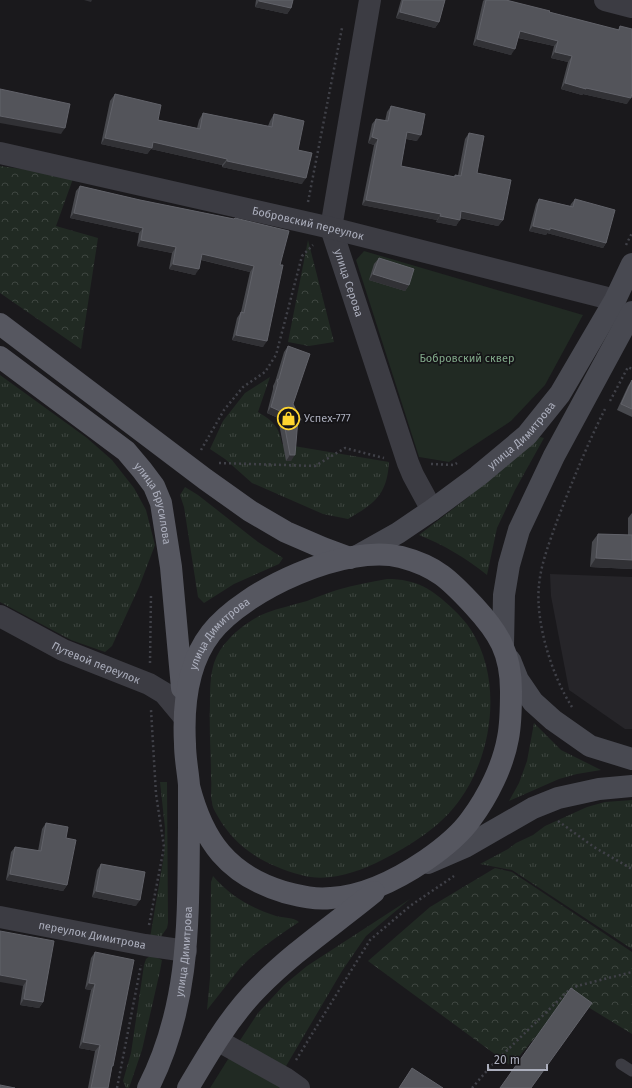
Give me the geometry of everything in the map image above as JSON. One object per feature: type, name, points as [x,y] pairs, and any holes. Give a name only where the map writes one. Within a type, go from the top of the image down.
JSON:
[{"type":"main road","name":"улица Димитрова","points":[[189,786],[194,808],[218,852],[231,865],[250,878],[270,888],[298,896],[331,898],[347,896],[383,884],[410,871],[446,845],[460,832],[478,808],[494,779],[508,740],[511,674],[505,650],[504,595],[509,565],[520,530],[624,306],[628,256]]},
{"type":"main road","name":"улица Димитрова","points":[[354,557],[398,533],[432,510],[478,476],[527,435],[560,394],[624,306]]},
{"type":"main road","points":[[0,324],[199,475],[250,510],[286,532],[323,548],[354,557]]},
{"type":"main road","name":"улица Брусилова","points":[[0,357],[126,451],[154,486],[161,503],[171,567],[178,633],[184,717]]},
{"type":"main road","name":"улица Димитрова","points":[[148,1088],[161,1059],[177,1008],[186,951],[189,786],[184,717],[193,669],[208,636],[227,615],[250,599],[296,575],[314,568],[354,557],[384,554],[425,566],[440,573],[452,583],[481,613],[493,629],[505,650]]},
{"type":"main road","points":[[505,650],[518,680],[525,691],[536,705],[553,720],[590,746],[632,759]]},
{"type":"main road","points":[[410,871],[465,847],[533,808],[558,798],[599,789],[632,786]]},
{"type":"main road","name":"улица Димитрова","points":[[188,1088],[217,1040],[257,988],[316,936],[339,920],[383,884]]},
{"type":"street","name":"улица Серова","points":[[370,0],[331,228],[408,463],[432,510]]},
{"type":"street","points":[[605,0],[632,7]]},
{"type":"street","name":"Бобровский переулок","points":[[0,153],[331,228],[624,306]]},
{"type":"street","name":"Путевой переулок","points":[[0,616],[63,650],[149,684],[164,693],[184,717]]},
{"type":"street","name":"переулок Димитрова","points":[[0,917],[145,945],[186,951]]},
{"type":"street","points":[[217,1040],[292,1083]]},
{"type":"lane","points":[[621,1064],[632,1071]]},
{"type":"path","points":[[304,222],[343,23]]},
{"type":"path","points":[[199,453],[224,410],[243,387],[264,372],[276,355],[302,256],[331,228]]},
{"type":"path","points":[[628,256],[632,233]]},
{"type":"path","points":[[575,710],[564,693],[546,645],[540,616],[539,586],[543,560],[575,474],[605,410],[628,367],[632,369]]},
{"type":"path","points":[[215,463],[315,466],[345,448],[408,463],[454,465],[461,461]]},
{"type":"path","points":[[117,1088],[164,847],[156,794],[149,684],[151,592]]},
{"type":"path","points":[[556,820],[594,846],[632,869]]},
{"type":"path","points":[[292,1083],[370,940],[410,906],[456,875]]},
{"type":"path","points":[[472,1088],[491,1066],[568,991],[577,986],[632,972]]},
{"type":"shaded area","points":[[550,574],[632,577],[632,729],[625,729],[569,690],[551,596]]},
{"type":"green space","points":[[0,166],[74,176],[56,226],[98,238],[81,349],[0,293]]},
{"type":"green space","points":[[308,240],[334,342],[309,346],[288,342]]},
{"type":"green space","name":"Бобровский сквер","points":[[364,251],[583,315],[545,385],[511,421],[449,462],[419,457],[356,260]]},
{"type":"green space","points":[[0,375],[87,438],[112,460],[134,488],[146,510],[155,545],[139,587],[112,646],[105,652],[71,640],[0,602]]},
{"type":"green space","points":[[270,377],[258,412],[268,418],[277,428],[282,444],[389,462],[386,483],[378,497],[366,508],[348,519],[323,514],[252,483],[225,459],[210,449],[223,421],[245,393]]},
{"type":"green space","points":[[540,437],[544,438],[515,490],[497,528],[487,575],[454,552],[419,535],[467,498]]},
{"type":"green space","points":[[185,487],[198,495],[258,542],[283,558],[279,564],[234,584],[204,603],[198,597],[184,507],[180,495]]},
{"type":"green space","points":[[387,579],[398,579],[423,586],[453,609],[471,630],[481,650],[487,671],[490,694],[490,717],[480,762],[471,782],[459,801],[443,819],[424,835],[393,855],[363,869],[332,877],[311,877],[288,871],[264,861],[242,846],[225,827],[213,807],[211,796],[210,684],[214,663],[218,653],[226,642],[246,624],[261,615],[337,590]]},
{"type":"green space","points":[[534,723],[561,750],[601,770],[559,779],[509,801],[519,783],[527,761]]},
{"type":"green space","points":[[160,782],[167,782],[168,923],[167,928],[160,938],[150,938],[164,855],[165,828]]},
{"type":"green space","points":[[632,800],[632,949],[512,870],[480,864],[533,835],[545,826],[587,807],[605,802]]},
{"type":"green space","points":[[495,868],[512,872],[632,952],[632,1034],[570,996],[511,1066],[368,961],[430,907]]},
{"type":"green space","points":[[213,876],[226,890],[250,905],[276,916],[291,918],[299,922],[253,955],[240,968],[207,1010],[210,978],[211,882]]},
{"type":"green space","points":[[410,899],[366,936],[342,971],[282,1073],[237,1045],[258,1013],[284,985],[307,966]]},
{"type":"green space","points":[[151,955],[162,960],[160,971],[142,1050],[129,1088],[126,1088],[123,1081],[131,1053],[144,965],[146,959]]},
{"type":"green space","points":[[230,1056],[282,1088],[210,1088]]},
{"type":"building","points":[[259,0],[293,0],[291,8]]},
{"type":"building","points":[[403,0],[445,0],[439,22],[400,12]]},
{"type":"building","points":[[486,0],[506,0],[619,30],[620,26],[632,29],[631,98],[565,83],[572,56],[555,52],[558,41],[520,31],[515,49],[477,39]]},
{"type":"building","points":[[0,89],[70,104],[65,128],[0,116]]},
{"type":"building","points":[[115,94],[161,105],[158,120],[200,129],[203,113],[272,127],[274,114],[304,121],[298,150],[312,153],[306,178],[227,161],[227,159],[153,142],[152,148],[105,138]]},
{"type":"building","points":[[391,106],[425,114],[421,135],[407,132],[401,166],[455,177],[455,175],[461,176],[469,133],[484,136],[477,173],[511,180],[503,220],[461,211],[460,220],[440,216],[441,214],[366,200],[378,139],[372,137],[376,119],[388,121]]},
{"type":"building","points":[[80,186],[140,200],[235,218],[289,231],[280,265],[283,265],[267,341],[236,335],[241,312],[244,313],[254,266],[202,254],[199,269],[173,264],[176,247],[141,240],[143,228],[74,213]]},
{"type":"building","points":[[539,199],[573,207],[575,199],[615,210],[606,243],[550,228],[550,230],[533,226]]},
{"type":"building","points":[[379,258],[414,269],[409,285],[373,274]]},
{"type":"building","points":[[288,346],[310,354],[293,404],[301,420],[298,419],[295,455],[290,455],[282,412],[271,407],[278,383],[277,380],[279,379]]},
{"type":"building","points":[[632,380],[632,409],[621,404]]},
{"type":"building","points":[[598,534],[632,535],[632,560],[596,558]]},
{"type":"building","points":[[46,823],[68,827],[66,838],[76,840],[67,885],[10,874],[15,847],[41,851]]},
{"type":"building","points":[[101,864],[145,872],[140,900],[96,891]]},
{"type":"building","points":[[0,931],[54,941],[43,1002],[24,999],[27,980],[0,975]]},
{"type":"building","points":[[95,952],[134,960],[108,1088],[91,1088],[100,1045],[83,1042],[95,984],[89,983]]},
{"type":"building","points":[[571,988],[592,1003],[531,1088],[500,1088]]},
{"type":"building","points":[[412,1068],[443,1088],[399,1088]]},
{"type":"building","points":[[0,1085],[15,1088],[0,1088]]},
{"type":"place","name":"Успех-777","points":[[288,418]]}]
